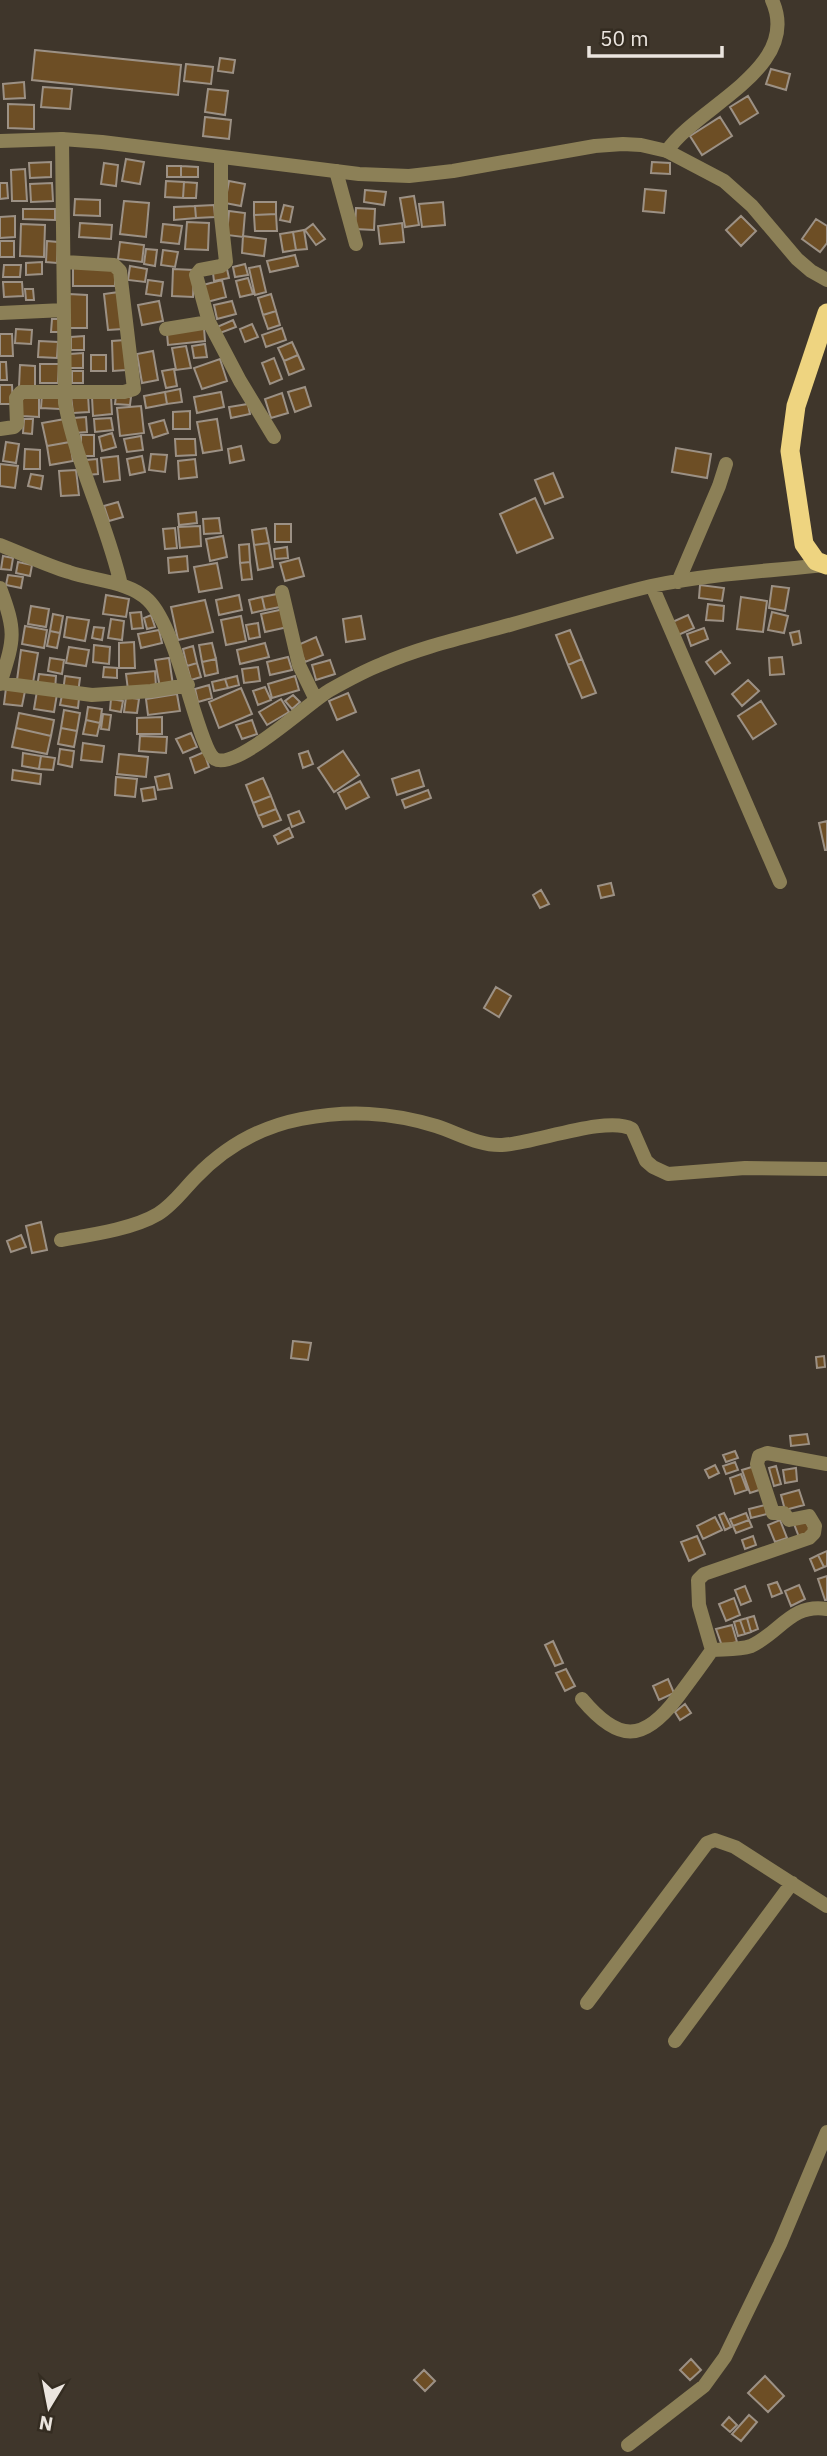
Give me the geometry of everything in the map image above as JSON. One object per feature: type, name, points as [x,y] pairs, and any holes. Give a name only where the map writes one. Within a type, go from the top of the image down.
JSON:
[{"type":"highway","points":[[827,313],[796,405],[790,451],[804,544],[816,561],[827,565]]},
{"type":"street","points":[[667,150],[683,131],[746,82],[769,53],[779,26],[778,12],[772,0]]},
{"type":"street","points":[[0,141],[62,139],[380,175],[430,174],[595,146],[622,144],[667,150],[724,181],[739,193],[797,259],[827,280]]},
{"type":"street","points":[[62,139],[64,392],[75,445],[113,550],[121,585]]},
{"type":"street","points":[[221,158],[221,216],[226,262],[221,266],[200,270],[196,275],[209,321],[240,381],[274,437]]},
{"type":"street","points":[[337,171],[356,244]]},
{"type":"street","points":[[0,429],[17,424],[18,393],[42,390],[124,392],[134,389],[120,271],[114,265],[65,262]]},
{"type":"street","points":[[0,313],[64,310]]},
{"type":"street","points":[[166,329],[209,321]]},
{"type":"street","points":[[678,582],[726,464]]},
{"type":"street","points":[[0,545],[68,572],[121,585],[140,593],[157,611],[172,639],[201,735],[210,755],[221,761],[234,759],[247,752],[330,690],[382,664],[424,649],[652,586],[827,565]]},
{"type":"street","points":[[652,586],[780,882]]},
{"type":"street","points":[[0,588],[13,631],[11,648],[0,684],[92,695],[151,691],[188,685]]},
{"type":"street","points":[[282,592],[299,665],[316,700]]},
{"type":"street","points":[[61,1240],[122,1226],[157,1214],[221,1154],[241,1140],[298,1119],[324,1115],[376,1112],[437,1126],[478,1142],[500,1145],[587,1128],[624,1126],[632,1129],[646,1161],[668,1174],[745,1168],[827,1169]]},
{"type":"street","points":[[712,1650],[699,1605],[698,1580],[704,1574],[809,1538],[814,1533],[815,1526],[809,1516],[789,1520],[784,1513],[773,1513],[757,1464],[759,1456],[767,1454],[827,1464]]},
{"type":"street","points":[[582,1699],[607,1725],[620,1730],[641,1730],[653,1726],[712,1650],[747,1647],[768,1636],[799,1611],[807,1608],[827,1609]]},
{"type":"street","points":[[587,2003],[707,1843],[715,1840],[726,1842],[827,1906]]},
{"type":"street","points":[[675,2041],[792,1883]]},
{"type":"street","points":[[628,2445],[704,2386],[725,2357],[779,2244],[827,2132]]},
{"type":"building","points":[[35,50],[181,65],[178,95],[32,80]]},
{"type":"building","points":[[220,58],[235,60],[233,73],[218,71]]},
{"type":"building","points":[[186,64],[213,67],[211,84],[184,81]]},
{"type":"building","points":[[771,69],[790,74],[786,90],[766,84]]},
{"type":"building","points":[[24,82],[25,98],[4,99],[3,84]]},
{"type":"building","points":[[43,87],[72,89],[70,109],[41,107]]},
{"type":"building","points":[[208,89],[228,91],[225,115],[205,112]]},
{"type":"building","points":[[748,96],[758,113],[740,124],[730,107]]},
{"type":"building","points":[[8,104],[34,105],[34,129],[8,128]]},
{"type":"building","points":[[205,117],[231,120],[229,139],[203,136]]},
{"type":"building","points":[[720,117],[732,136],[702,155],[690,136]]},
{"type":"building","points":[[126,159],[144,162],[140,184],[122,181]]},
{"type":"building","points":[[51,162],[51,177],[30,178],[29,163]]},
{"type":"building","points":[[652,162],[670,163],[670,174],[651,173]]},
{"type":"building","points":[[104,163],[118,165],[116,186],[101,184]]},
{"type":"building","points":[[167,166],[181,166],[181,177],[167,177]]},
{"type":"building","points":[[181,166],[198,167],[198,177],[181,177]]},
{"type":"building","points":[[25,169],[27,201],[12,201],[11,170]]},
{"type":"building","points":[[166,181],[184,182],[183,198],[165,197]]},
{"type":"building","points":[[229,181],[245,184],[241,206],[225,203]]},
{"type":"building","points":[[184,182],[197,183],[196,198],[183,198]]},
{"type":"building","points":[[0,183],[7,183],[8,198],[0,199]]},
{"type":"building","points":[[52,183],[53,201],[31,202],[30,184]]},
{"type":"building","points":[[645,189],[666,191],[664,213],[643,211]]},
{"type":"building","points":[[365,190],[386,192],[384,205],[364,202]]},
{"type":"building","points":[[414,196],[419,225],[405,227],[400,198]]},
{"type":"building","points":[[75,199],[100,200],[100,216],[74,215]]},
{"type":"building","points":[[124,201],[149,203],[146,237],[120,234]]},
{"type":"building","points":[[254,202],[276,202],[276,214],[254,215]]},
{"type":"building","points":[[443,202],[445,225],[422,227],[419,204]]},
{"type":"building","points":[[214,205],[215,217],[196,218],[195,206]]},
{"type":"building","points":[[284,205],[293,207],[290,222],[280,220]]},
{"type":"building","points":[[195,206],[196,218],[174,220],[174,207]]},
{"type":"building","points":[[356,208],[375,209],[374,230],[355,229]]},
{"type":"building","points":[[23,209],[55,209],[55,220],[23,219]]},
{"type":"building","points":[[229,211],[245,213],[243,237],[227,235]]},
{"type":"building","points":[[276,214],[277,231],[255,231],[254,215]]},
{"type":"building","points":[[15,216],[15,237],[0,238],[0,217]]},
{"type":"building","points":[[741,216],[756,231],[741,246],[726,230]]},
{"type":"building","points":[[816,219],[827,226],[827,243],[820,252],[802,239]]},
{"type":"building","points":[[187,222],[209,223],[208,250],[185,249]]},
{"type":"building","points":[[80,223],[112,225],[111,239],[79,237]]},
{"type":"building","points":[[402,223],[404,242],[380,244],[378,226]]},
{"type":"building","points":[[21,224],[45,225],[44,257],[20,256]]},
{"type":"building","points":[[163,224],[182,226],[179,244],[161,242]]},
{"type":"building","points":[[313,224],[325,239],[316,245],[305,230]]},
{"type":"building","points":[[304,230],[307,249],[296,250],[293,232]]},
{"type":"building","points":[[293,232],[296,250],[283,252],[280,234]]},
{"type":"building","points":[[243,236],[266,239],[264,256],[242,253]]},
{"type":"building","points":[[0,241],[14,241],[14,257],[0,257]]},
{"type":"building","points":[[47,241],[58,242],[57,263],[46,262]]},
{"type":"building","points":[[120,242],[144,245],[142,262],[118,259]]},
{"type":"building","points":[[146,249],[157,250],[155,266],[144,264]]},
{"type":"building","points":[[163,250],[178,252],[175,267],[161,265]]},
{"type":"building","points":[[295,255],[298,266],[270,272],[267,261]]},
{"type":"building","points":[[42,262],[42,274],[26,275],[26,263]]},
{"type":"building","points":[[245,264],[248,275],[235,277],[233,267]]},
{"type":"building","points":[[4,265],[21,265],[20,277],[3,277]]},
{"type":"building","points":[[130,266],[147,269],[145,282],[128,280]]},
{"type":"building","points":[[260,266],[266,292],[255,295],[249,268]]},
{"type":"building","points":[[73,268],[115,268],[115,286],[73,286]]},
{"type":"building","points":[[173,269],[194,270],[193,297],[172,296]]},
{"type":"building","points":[[227,269],[229,278],[214,281],[213,273]]},
{"type":"building","points":[[248,278],[253,294],[240,297],[236,281]]},
{"type":"building","points":[[148,280],[163,282],[161,296],[146,294]]},
{"type":"building","points":[[222,280],[226,297],[207,302],[203,285]]},
{"type":"building","points":[[3,282],[22,282],[23,296],[4,297]]},
{"type":"building","points":[[25,289],[33,289],[34,300],[26,300]]},
{"type":"building","points":[[119,292],[123,329],[108,330],[104,294]]},
{"type":"building","points":[[69,294],[87,295],[87,328],[68,328]]},
{"type":"building","points":[[271,294],[276,311],[263,315],[258,298]]},
{"type":"building","points":[[159,301],[163,321],[142,325],[138,305]]},
{"type":"building","points":[[232,301],[236,314],[217,319],[214,305]]},
{"type":"building","points":[[276,311],[280,325],[268,329],[263,315]]},
{"type":"building","points":[[52,319],[60,319],[59,332],[51,332]]},
{"type":"building","points":[[233,320],[236,327],[220,333],[217,327]]},
{"type":"building","points":[[252,324],[258,337],[245,342],[240,329]]},
{"type":"building","points":[[204,328],[205,341],[168,345],[167,333]]},
{"type":"building","points":[[282,328],[286,340],[266,347],[262,335]]},
{"type":"building","points":[[16,329],[32,330],[31,344],[15,343]]},
{"type":"building","points":[[0,334],[12,334],[13,356],[0,356]]},
{"type":"building","points":[[84,336],[84,350],[71,350],[71,337]]},
{"type":"building","points":[[125,340],[126,370],[113,371],[112,341]]},
{"type":"building","points":[[39,341],[58,342],[57,358],[38,357]]},
{"type":"building","points":[[292,342],[298,355],[284,361],[278,348]]},
{"type":"building","points":[[205,344],[207,357],[194,358],[192,346]]},
{"type":"building","points":[[186,346],[191,368],[176,370],[172,348]]},
{"type":"building","points":[[153,351],[158,380],[142,383],[137,354]]},
{"type":"building","points":[[83,353],[83,368],[70,368],[70,354]]},
{"type":"building","points":[[91,355],[106,355],[106,371],[91,371]]},
{"type":"building","points":[[298,355],[304,369],[289,375],[284,361]]},
{"type":"building","points":[[274,358],[282,379],[270,384],[262,363]]},
{"type":"building","points":[[220,359],[227,381],[202,389],[194,368]]},
{"type":"building","points":[[0,362],[6,362],[7,380],[0,380]]},
{"type":"building","points":[[40,364],[59,364],[58,383],[40,383]]},
{"type":"building","points":[[20,365],[35,366],[35,387],[19,387]]},
{"type":"building","points":[[174,369],[177,386],[166,388],[162,371]]},
{"type":"building","points":[[72,371],[83,371],[83,383],[72,383]]},
{"type":"building","points":[[0,385],[12,385],[13,404],[0,404]]},
{"type":"building","points":[[305,387],[311,406],[295,412],[288,392]]},
{"type":"building","points":[[180,389],[182,402],[167,404],[165,392]]},
{"type":"building","points":[[165,392],[167,404],[146,408],[144,396]]},
{"type":"building","points":[[221,392],[224,407],[197,413],[194,397]]},
{"type":"building","points":[[42,393],[60,394],[60,409],[41,408]]},
{"type":"building","points":[[282,393],[288,413],[271,418],[265,399]]},
{"type":"building","points":[[88,394],[89,412],[73,413],[71,396]]},
{"type":"building","points":[[22,396],[39,396],[39,417],[22,416]]},
{"type":"building","points":[[111,396],[112,414],[93,416],[92,397]]},
{"type":"building","points":[[116,396],[131,397],[130,405],[115,404]]},
{"type":"building","points":[[248,404],[250,414],[231,418],[229,407]]},
{"type":"building","points":[[141,406],[144,433],[120,436],[117,408]]},
{"type":"building","points":[[190,411],[190,429],[173,429],[173,412]]},
{"type":"building","points":[[86,417],[87,432],[75,433],[73,418]]},
{"type":"building","points":[[111,418],[113,430],[95,432],[94,419]]},
{"type":"building","points":[[24,419],[33,419],[32,434],[23,433]]},
{"type":"building","points":[[65,419],[70,442],[47,446],[42,423]]},
{"type":"building","points":[[217,419],[222,450],[203,453],[197,422]]},
{"type":"building","points":[[164,420],[168,433],[153,438],[149,424]]},
{"type":"building","points":[[112,433],[116,447],[102,451],[99,437]]},
{"type":"building","points":[[81,435],[94,435],[94,456],[81,456]]},
{"type":"building","points":[[141,436],[143,450],[127,452],[124,439]]},
{"type":"building","points":[[175,439],[195,439],[196,455],[176,456]]},
{"type":"building","points":[[6,442],[19,444],[16,463],[3,461]]},
{"type":"building","points":[[70,442],[73,461],[50,465],[47,446]]},
{"type":"building","points":[[241,446],[244,460],[230,463],[228,449]]},
{"type":"building","points":[[676,448],[711,454],[707,478],[672,472]]},
{"type":"building","points":[[25,449],[40,450],[40,469],[24,469]]},
{"type":"building","points":[[151,454],[167,455],[165,472],[149,470]]},
{"type":"building","points":[[118,456],[120,480],[104,482],[101,458]]},
{"type":"building","points":[[142,456],[145,472],[130,475],[127,459]]},
{"type":"building","points":[[97,459],[98,474],[87,475],[86,460]]},
{"type":"building","points":[[195,459],[197,477],[179,479],[178,461]]},
{"type":"building","points":[[0,464],[18,466],[15,488],[0,486]]},
{"type":"building","points":[[76,470],[79,495],[61,496],[59,471]]},
{"type":"building","points":[[553,473],[563,497],[545,504],[535,480]]},
{"type":"building","points":[[31,474],[43,476],[41,489],[28,486]]},
{"type":"building","points":[[535,498],[553,538],[517,553],[500,514]]},
{"type":"building","points":[[118,502],[123,517],[109,521],[104,506]]},
{"type":"building","points":[[196,512],[197,523],[179,525],[178,514]]},
{"type":"building","points":[[219,518],[221,533],[204,534],[203,519]]},
{"type":"building","points":[[275,524],[291,524],[291,542],[275,542]]},
{"type":"building","points":[[200,526],[201,546],[180,548],[178,527]]},
{"type":"building","points":[[175,528],[177,548],[165,549],[163,529]]},
{"type":"building","points":[[266,528],[269,543],[254,545],[252,530]]},
{"type":"building","points":[[223,536],[227,557],[210,561],[206,539]]},
{"type":"building","points":[[269,543],[273,567],[258,570],[254,545]]},
{"type":"building","points":[[249,544],[250,562],[240,563],[239,545]]},
{"type":"building","points":[[287,547],[288,558],[275,559],[274,549]]},
{"type":"building","points":[[3,556],[13,558],[11,570],[1,569]]},
{"type":"building","points":[[187,556],[188,571],[169,573],[168,558]]},
{"type":"building","points":[[299,558],[304,576],[285,581],[280,563]]},
{"type":"building","points":[[18,562],[32,565],[30,576],[16,573]]},
{"type":"building","points":[[250,562],[252,579],[242,580],[240,563]]},
{"type":"building","points":[[217,563],[222,588],[199,592],[194,567]]},
{"type":"building","points":[[8,575],[23,577],[21,588],[6,585]]},
{"type":"building","points":[[700,585],[724,588],[722,601],[699,598]]},
{"type":"building","points":[[772,586],[789,588],[785,611],[769,608]]},
{"type":"building","points":[[277,594],[280,607],[265,610],[262,597]]},
{"type":"building","points":[[106,595],[129,599],[126,617],[103,614]]},
{"type":"building","points":[[239,595],[242,610],[219,615],[216,600]]},
{"type":"building","points":[[262,597],[265,610],[252,613],[249,600]]},
{"type":"building","points":[[741,597],[767,601],[763,632],[737,629]]},
{"type":"building","points":[[205,600],[213,632],[178,640],[171,607]]},
{"type":"building","points":[[708,604],[724,606],[723,621],[706,620]]},
{"type":"building","points":[[31,606],[49,609],[46,627],[28,624]]},
{"type":"building","points":[[284,609],[288,627],[265,632],[261,614]]},
{"type":"building","points":[[141,612],[143,628],[132,629],[130,613]]},
{"type":"building","points":[[772,612],[788,616],[784,633],[768,630]]},
{"type":"building","points":[[53,614],[63,616],[60,633],[50,631]]},
{"type":"building","points":[[151,615],[155,627],[147,629],[144,618]]},
{"type":"building","points":[[688,615],[694,628],[676,636],[670,623]]},
{"type":"building","points":[[241,616],[246,641],[226,645],[221,620]]},
{"type":"building","points":[[361,616],[365,639],[346,642],[343,619]]},
{"type":"building","points":[[67,617],[89,620],[85,641],[64,637]]},
{"type":"building","points":[[111,619],[124,621],[122,640],[108,638]]},
{"type":"building","points":[[258,623],[260,637],[249,639],[246,625]]},
{"type":"building","points":[[25,626],[47,630],[44,648],[22,644]]},
{"type":"building","points":[[94,627],[104,628],[102,640],[92,638]]},
{"type":"building","points":[[704,628],[708,639],[691,646],[687,634]]},
{"type":"building","points":[[159,630],[162,643],[141,648],[138,634]]},
{"type":"building","points":[[570,630],[582,659],[568,665],[556,635]]},
{"type":"building","points":[[50,631],[60,633],[57,648],[47,646]]},
{"type":"building","points":[[799,631],[801,643],[793,645],[790,633]]},
{"type":"building","points":[[316,637],[323,655],[305,662],[298,645]]},
{"type":"building","points":[[134,642],[135,668],[119,668],[119,643]]},
{"type":"building","points":[[212,643],[216,659],[202,662],[199,645]]},
{"type":"building","points":[[265,643],[269,657],[240,664],[237,650]]},
{"type":"building","points":[[94,645],[110,647],[109,664],[93,662]]},
{"type":"building","points":[[193,646],[197,663],[187,666],[183,649]]},
{"type":"building","points":[[69,647],[89,650],[86,666],[66,663]]},
{"type":"building","points":[[21,650],[38,653],[33,683],[17,680]]},
{"type":"building","points":[[721,651],[730,663],[715,674],[706,662]]},
{"type":"building","points":[[288,657],[292,670],[270,675],[267,662]]},
{"type":"building","points":[[782,657],[784,674],[770,675],[769,658]]},
{"type":"building","points":[[50,658],[64,660],[62,674],[48,671]]},
{"type":"building","points":[[169,658],[173,685],[160,688],[155,660]]},
{"type":"building","points":[[216,659],[218,673],[205,676],[202,662]]},
{"type":"building","points":[[582,659],[596,693],[582,698],[568,665]]},
{"type":"building","points":[[330,660],[335,674],[316,680],[312,665]]},
{"type":"building","points":[[197,663],[201,677],[191,680],[187,666]]},
{"type":"building","points":[[104,667],[117,668],[117,678],[103,677]]},
{"type":"building","points":[[258,667],[260,681],[244,683],[242,669]]},
{"type":"building","points":[[155,671],[156,687],[128,690],[126,674]]},
{"type":"building","points":[[39,674],[56,676],[55,690],[37,687]]},
{"type":"building","points":[[65,676],[80,678],[78,693],[63,692]]},
{"type":"building","points":[[237,676],[239,685],[228,688],[225,679]]},
{"type":"building","points":[[295,676],[299,690],[272,698],[268,684]]},
{"type":"building","points":[[225,679],[228,688],[214,691],[212,682]]},
{"type":"building","points":[[748,680],[759,691],[742,706],[732,694]]},
{"type":"building","points":[[209,685],[212,698],[198,702],[195,689]]},
{"type":"building","points":[[265,687],[271,700],[258,705],[253,691]]},
{"type":"building","points":[[6,688],[25,691],[22,706],[4,704]]},
{"type":"building","points":[[241,688],[252,714],[219,728],[209,702]]},
{"type":"building","points":[[37,691],[57,694],[54,712],[34,709]]},
{"type":"building","points":[[348,693],[356,712],[337,720],[329,701]]},
{"type":"building","points":[[177,694],[180,711],[148,715],[146,699]]},
{"type":"building","points":[[62,695],[79,698],[78,708],[60,705]]},
{"type":"building","points":[[293,695],[300,702],[292,709],[285,701]]},
{"type":"building","points":[[126,697],[139,699],[137,713],[124,712]]},
{"type":"building","points":[[111,699],[123,701],[121,712],[110,710]]},
{"type":"building","points":[[281,699],[289,712],[267,725],[259,712]]},
{"type":"building","points":[[761,701],[776,724],[753,739],[738,716]]},
{"type":"building","points":[[88,707],[102,709],[100,723],[86,720]]},
{"type":"building","points":[[64,710],[80,713],[77,731],[61,728]]},
{"type":"building","points":[[19,713],[54,720],[51,736],[16,728]]},
{"type":"building","points":[[103,714],[111,715],[109,730],[101,729]]},
{"type":"building","points":[[162,717],[162,734],[137,734],[137,718]]},
{"type":"building","points":[[86,720],[100,723],[97,736],[83,734]]},
{"type":"building","points":[[252,720],[257,734],[242,739],[236,725]]},
{"type":"building","points":[[16,728],[51,736],[47,754],[12,747]]},
{"type":"building","points":[[61,728],[77,731],[74,747],[58,744]]},
{"type":"building","points":[[191,733],[197,747],[183,753],[176,739]]},
{"type":"building","points":[[140,736],[167,737],[166,753],[139,751]]},
{"type":"building","points":[[83,743],[104,746],[102,762],[81,760]]},
{"type":"building","points":[[60,749],[74,751],[72,767],[58,764]]},
{"type":"building","points":[[308,751],[313,764],[303,768],[299,754]]},
{"type":"building","points":[[343,751],[359,775],[334,792],[318,768]]},
{"type":"building","points":[[204,752],[209,767],[195,773],[190,758]]},
{"type":"building","points":[[23,753],[41,756],[39,769],[22,766]]},
{"type":"building","points":[[119,754],[148,757],[146,777],[117,774]]},
{"type":"building","points":[[41,756],[55,758],[53,770],[39,769]]},
{"type":"building","points":[[13,770],[41,774],[40,784],[12,780]]},
{"type":"building","points":[[419,770],[424,786],[397,795],[392,779]]},
{"type":"building","points":[[169,774],[172,788],[158,790],[155,777]]},
{"type":"building","points":[[116,777],[137,779],[135,797],[115,795]]},
{"type":"building","points":[[263,778],[271,796],[253,803],[246,785]]},
{"type":"building","points":[[360,781],[369,797],[346,809],[338,793]]},
{"type":"building","points":[[154,787],[156,799],[143,801],[141,789]]},
{"type":"building","points":[[428,790],[431,798],[405,808],[402,800]]},
{"type":"building","points":[[271,796],[276,809],[258,816],[253,803]]},
{"type":"building","points":[[276,809],[281,820],[263,827],[258,816]]},
{"type":"building","points":[[299,811],[304,822],[292,827],[288,815]]},
{"type":"building","points":[[827,821],[827,850],[825,850],[819,823]]},
{"type":"building","points":[[289,828],[293,837],[278,844],[274,836]]},
{"type":"building","points":[[611,883],[614,895],[601,898],[598,886]]},
{"type":"building","points":[[541,890],[549,904],[540,908],[533,895]]},
{"type":"building","points":[[496,987],[511,996],[499,1017],[484,1008]]},
{"type":"building","points":[[41,1222],[47,1250],[32,1253],[26,1226]]},
{"type":"building","points":[[21,1235],[26,1247],[11,1252],[7,1241]]},
{"type":"building","points":[[293,1341],[311,1343],[308,1360],[291,1358]]},
{"type":"building","points":[[824,1356],[825,1367],[817,1368],[816,1357]]},
{"type":"building","points":[[807,1434],[809,1444],[791,1446],[790,1436]]},
{"type":"building","points":[[735,1451],[738,1458],[726,1462],[723,1455]]},
{"type":"building","points":[[735,1462],[738,1470],[726,1474],[723,1466]]},
{"type":"building","points":[[715,1465],[719,1473],[709,1478],[705,1470]]},
{"type":"building","points":[[755,1466],[762,1489],[750,1493],[742,1470]]},
{"type":"building","points":[[776,1466],[781,1484],[774,1486],[769,1468]]},
{"type":"building","points":[[796,1468],[797,1481],[785,1483],[783,1470]]},
{"type":"building","points":[[741,1474],[747,1490],[735,1494],[730,1478]]},
{"type":"building","points":[[799,1490],[804,1505],[785,1510],[781,1495]]},
{"type":"building","points":[[765,1505],[767,1514],[751,1518],[749,1509]]},
{"type":"building","points":[[724,1513],[731,1527],[725,1530],[719,1515]]},
{"type":"building","points":[[746,1513],[749,1520],[733,1526],[730,1519]]},
{"type":"building","points":[[715,1517],[722,1530],[703,1539],[697,1526]]},
{"type":"building","points":[[749,1520],[752,1527],[736,1533],[733,1526]]},
{"type":"building","points":[[780,1520],[787,1538],[775,1542],[768,1525]]},
{"type":"building","points":[[806,1520],[811,1533],[799,1537],[794,1524]]},
{"type":"building","points":[[697,1536],[705,1554],[689,1561],[681,1542]]},
{"type":"building","points":[[753,1536],[756,1545],[745,1549],[742,1540]]},
{"type":"building","points":[[827,1551],[827,1566],[824,1567],[818,1555]]},
{"type":"building","points":[[818,1555],[824,1567],[815,1571],[810,1559]]},
{"type":"building","points":[[827,1576],[827,1600],[825,1600],[818,1579]]},
{"type":"building","points":[[777,1582],[782,1593],[772,1597],[768,1585]]},
{"type":"building","points":[[799,1585],[805,1599],[791,1606],[785,1591]]},
{"type":"building","points":[[745,1586],[751,1601],[741,1605],[735,1590]]},
{"type":"building","points":[[734,1598],[740,1615],[726,1621],[719,1604]]},
{"type":"building","points":[[754,1616],[758,1629],[751,1632],[747,1618]]},
{"type":"building","points":[[747,1618],[751,1632],[745,1634],[740,1620]]},
{"type":"building","points":[[740,1620],[745,1634],[738,1636],[734,1622]]},
{"type":"building","points":[[732,1625],[737,1642],[722,1646],[716,1629]]},
{"type":"building","points":[[553,1641],[563,1663],[555,1666],[545,1645]]},
{"type":"building","points":[[566,1669],[575,1686],[565,1691],[556,1673]]},
{"type":"building","points":[[668,1679],[674,1693],[659,1700],[653,1686]]},
{"type":"building","points":[[685,1704],[691,1713],[680,1720],[675,1712]]},
{"type":"building","points":[[691,2359],[701,2370],[690,2380],[680,2370]]},
{"type":"building","points":[[424,2370],[435,2381],[425,2391],[414,2380]]},
{"type":"building","points":[[765,2376],[784,2396],[768,2412],[748,2393]]},
{"type":"building","points":[[749,2415],[757,2422],[741,2441],[732,2434]]},
{"type":"building","points":[[729,2417],[737,2425],[730,2432],[722,2425]]}]
